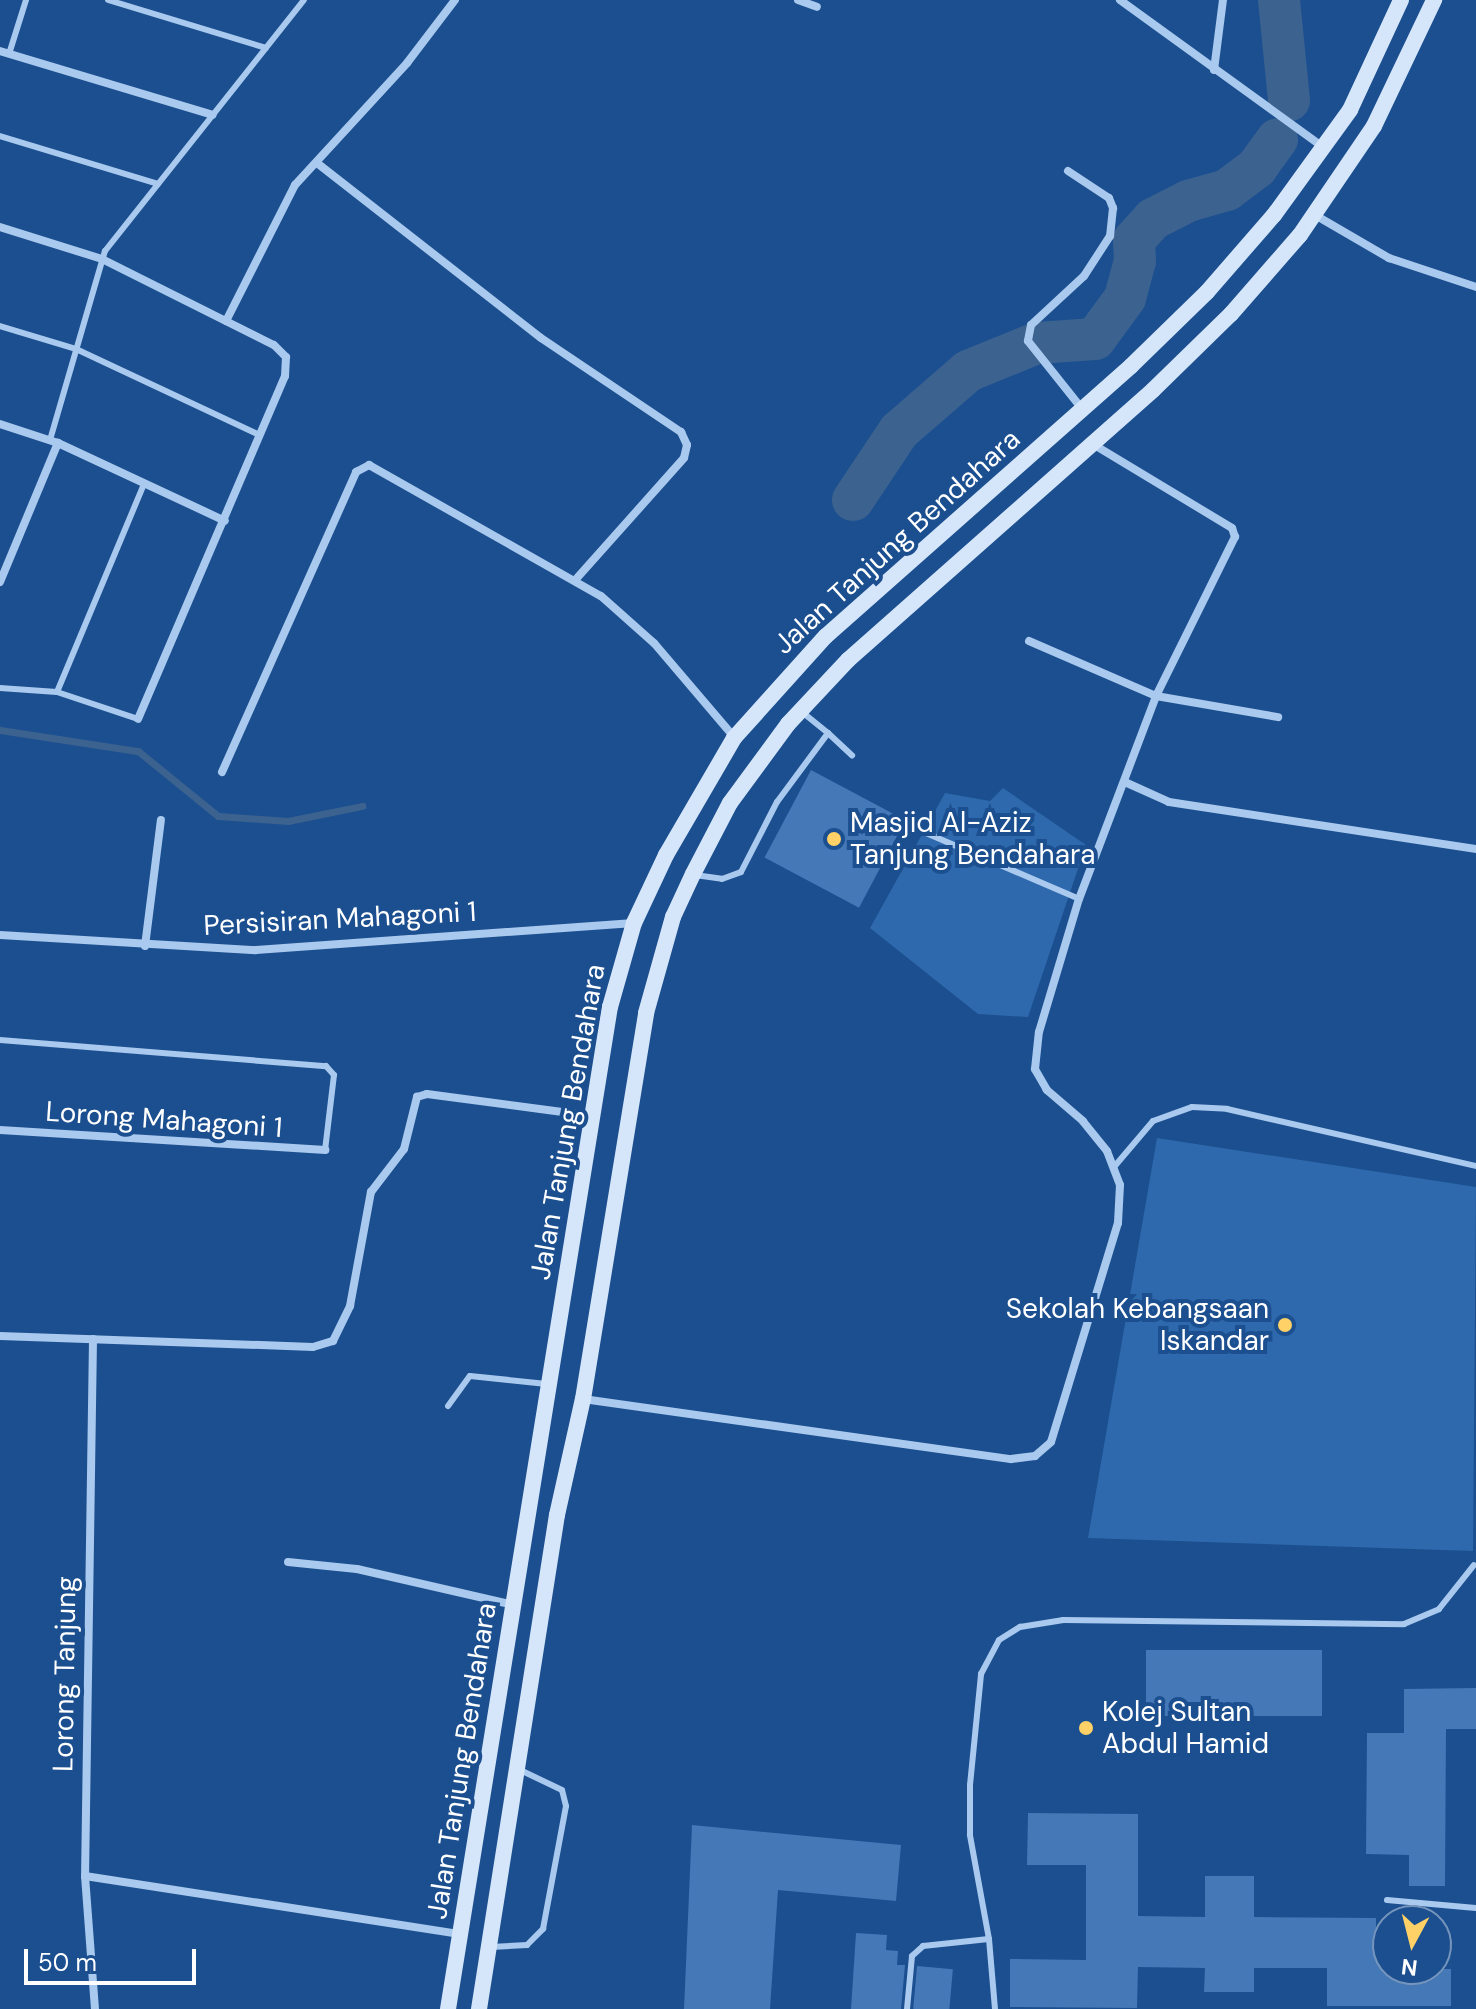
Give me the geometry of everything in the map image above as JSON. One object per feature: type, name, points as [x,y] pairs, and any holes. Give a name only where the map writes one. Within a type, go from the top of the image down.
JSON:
[{"type":"main road","name":"Jalan Tanjung Bendahara","points":[[448,2009],[591,1116],[610,1007],[634,923],[701,788],[734,738],[826,636],[1082,409],[1207,292],[1274,215],[1350,110],[1401,0]]},
{"type":"main road","name":"Jalan Tanjung Bendahara","points":[[479,2009],[520,1770],[557,1515],[583,1399],[646,1013],[673,917],[693,874],[730,803],[801,710],[848,660],[1092,444],[1231,314],[1315,215],[1374,126],[1434,0]]},
{"type":"street","points":[[226,321],[272,221],[295,185],[455,0]]},
{"type":"street","points":[[798,0],[817,7]]},
{"type":"street","points":[[1120,0],[1324,148]]},
{"type":"street","points":[[1214,70],[1223,0]]},
{"type":"street","points":[[5,53],[213,115]]},
{"type":"street","points":[[317,163],[541,338],[681,432],[687,445],[684,458],[577,578]]},
{"type":"street","points":[[1068,171],[1109,198],[1113,208],[1110,236],[1084,276],[1031,325],[1031,345],[1082,409]]},
{"type":"street","points":[[1315,215],[1389,258],[1476,287]]},
{"type":"street","points":[[0,227],[102,259],[274,345],[286,357],[285,376],[138,719]]},
{"type":"street","points":[[0,424],[54,441],[225,521]]},
{"type":"street","points":[[0,582],[54,441]]},
{"type":"street","points":[[583,1399],[1011,1459],[1035,1456],[1051,1442],[1118,1223],[1120,1185],[1114,1167],[1083,1121],[1063,1108],[1035,1069],[1045,1002],[1079,899],[1127,783],[1156,696],[1235,537],[1232,528],[1092,444]]},
{"type":"street","points":[[222,772],[356,472],[362,467],[379,467],[577,578],[654,643],[734,738]]},
{"type":"street","points":[[1029,641],[1156,696],[1278,717]]},
{"type":"street","points":[[1127,783],[1169,802],[1476,849]]},
{"type":"street","points":[[145,946],[161,820]]},
{"type":"street","name":"Persisiran Mahagoni 1","points":[[0,935],[145,946],[301,948],[634,923]]},
{"type":"street","points":[[0,1336],[313,1347],[333,1341],[350,1306],[371,1192],[404,1149],[417,1097],[427,1094],[591,1116]]},
{"type":"street","name":"Lorong Mahagoni 1","points":[[0,1130],[325,1150]]},
{"type":"street","name":"Lorong Tanjung","points":[[93,1339],[85,1876],[95,2009]]},
{"type":"street","points":[[288,1562],[357,1569],[514,1605]]},
{"type":"street","points":[[85,1876],[459,1934]]},
{"type":"lane","points":[[5,53],[26,0]]},
{"type":"lane","points":[[108,0],[266,48]]},
{"type":"lane","points":[[54,441],[102,259],[304,0]]},
{"type":"lane","points":[[817,7],[826,0]]},
{"type":"lane","points":[[0,136],[158,184]]},
{"type":"lane","points":[[0,326],[76,349],[260,435]]},
{"type":"lane","points":[[57,692],[144,484]]},
{"type":"lane","points":[[0,688],[57,692],[138,719]]},
{"type":"lane","points":[[801,710],[852,755]]},
{"type":"lane","points":[[693,874],[722,879],[741,872],[777,802],[828,733]]},
{"type":"lane","points":[[926,833],[1079,899]]},
{"type":"lane","points":[[0,1040],[326,1066],[334,1075],[325,1150]]},
{"type":"lane","points":[[1114,1167],[1153,1121],[1192,1107],[1227,1109],[1476,1166]]},
{"type":"lane","points":[[448,1406],[470,1376],[550,1385]]},
{"type":"lane","points":[[995,2009],[989,1939],[970,1835],[970,1785],[981,1674],[1008,1633],[1063,1620],[1404,1624],[1439,1609],[1474,1565]]},
{"type":"lane","points":[[490,1947],[527,1945],[543,1929],[566,1806],[562,1790],[520,1770]]},
{"type":"lane","points":[[1387,1900],[1476,1908]]},
{"type":"lane","points":[[907,2009],[912,1956],[923,1946],[989,1939]]},
{"type":"shaded area","points":[[1003,788],[1086,845],[1028,1017],[978,1014],[870,928],[945,793],[990,801]]},
{"type":"shaded area","name":"Sekolah Kebangsaan Iskandar","points":[[1157,1138],[1476,1187],[1473,1551],[1088,1538]]},
{"type":"building","name":"Masjid Al-Aziz Tanjung Bendahara","points":[[811,770],[905,820],[859,908],[765,857]]},
{"type":"building","points":[[1146,1650],[1322,1650],[1322,1716],[1146,1716]]},
{"type":"building","points":[[1476,1688],[1476,1729],[1446,1729],[1445,1886],[1409,1886],[1409,1855],[1366,1854],[1367,1733],[1404,1733],[1404,1689]]},
{"type":"building","points":[[1028,1813],[1138,1814],[1138,1916],[1205,1917],[1205,1876],[1254,1876],[1254,1917],[1372,1918],[1372,1985],[1451,1985],[1451,2006],[1327,2006],[1327,1968],[1254,1968],[1254,1992],[1204,1992],[1205,1968],[1138,1967],[1137,2008],[1010,2007],[1010,1959],[1086,1960],[1086,1865],[1027,1865]]},
{"type":"building","points":[[692,1825],[901,1845],[896,1901],[778,1890],[770,2009],[684,2009]]},
{"type":"building","points":[[856,1933],[887,1935],[886,1950],[898,1951],[897,1965],[905,1965],[901,2009],[851,2009]]},
{"type":"building","points":[[917,1966],[953,1969],[949,2009],[913,2009]]},
{"type":"waterway","points":[[1279,0],[1289,101]]},
{"type":"waterway","points":[[853,500],[899,431],[968,371],[1037,343],[1095,339],[1125,298],[1135,261],[1134,240],[1153,219],[1188,201],[1227,190],[1257,167],[1277,139]]},
{"type":"waterway","points":[[0,730],[138,751],[218,816],[288,821],[362,806]]},
{"type":"place","name":"Masjid Al-Aziz Tanjung Bendahara","points":[[834,839]]},
{"type":"place","name":"Sekolah Kebangsaan Iskandar","points":[[1285,1325]]},
{"type":"place","name":"Kolej Sultan Abdul Hamid","points":[[1086,1728]]}]
